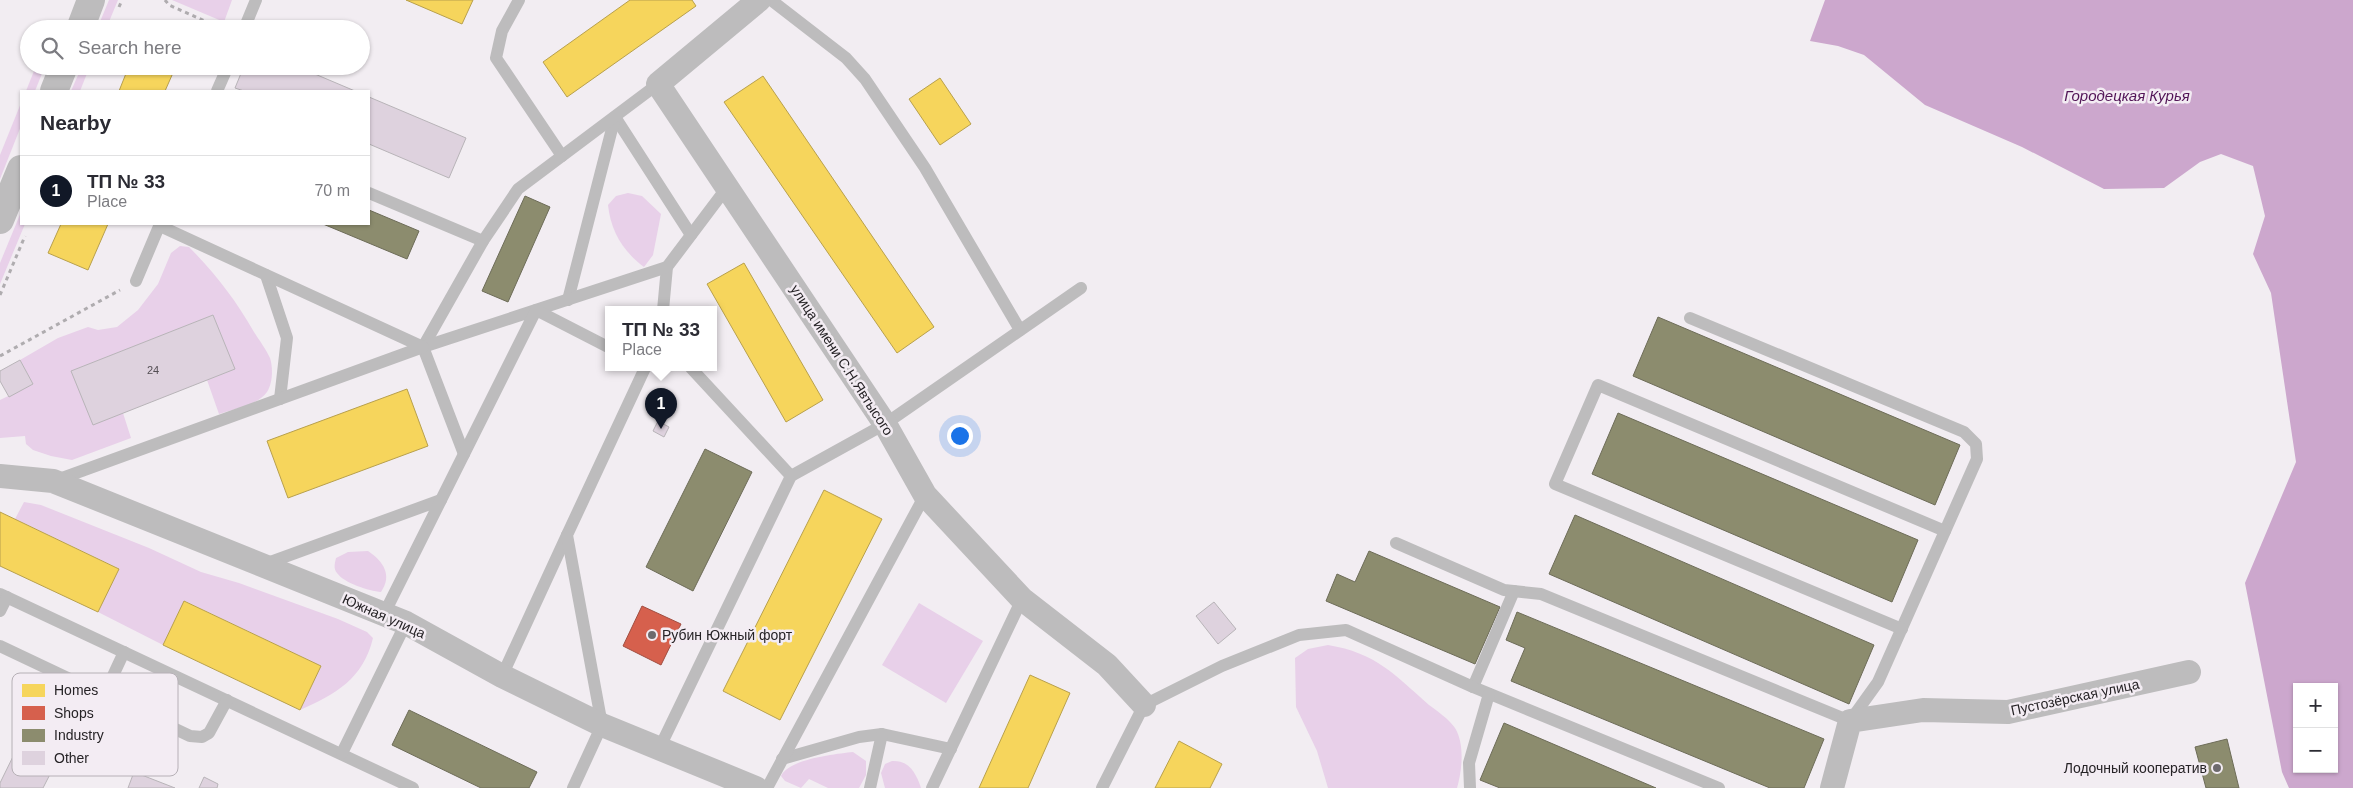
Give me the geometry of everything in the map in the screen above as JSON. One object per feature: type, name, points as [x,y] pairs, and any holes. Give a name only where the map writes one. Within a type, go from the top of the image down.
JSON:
[{"type":"street","points":[[84,20],[92,0]]},
{"type":"street","points":[[658,84],[759,0]]},
{"type":"street","points":[[54,90],[60,75]]},
{"type":"street","name":"улица имени С.Н.Явтысого","points":[[658,84],[728,186],[885,424],[925,495],[1022,599],[1107,665],[1144,704]]},
{"type":"street","points":[[0,220],[20,171]]},
{"type":"street","name":"Южная улица","points":[[0,476],[53,481],[406,623],[502,676],[602,725],[660,747],[756,788]]},
{"type":"street","name":"Пустозёрская улица","points":[[1850,722],[1923,710],[2008,712],[2189,672]]},
{"type":"street","points":[[1832,788],[1850,722]]},
{"type":"lane","points":[[248,20],[256,0]]},
{"type":"lane","points":[[519,0],[502,31],[496,58],[562,156]]},
{"type":"lane","points":[[771,0],[846,58],[865,79],[925,168],[1020,330]]},
{"type":"lane","points":[[217,90],[224,75]]},
{"type":"lane","points":[[423,347],[483,241],[518,189],[658,84]]},
{"type":"lane","points":[[615,117],[691,235]]},
{"type":"lane","points":[[568,300],[615,117]]},
{"type":"lane","points":[[663,306],[667,267],[728,186]]},
{"type":"lane","points":[[370,193],[483,241]]},
{"type":"lane","points":[[136,281],[160,225],[423,347],[464,454]]},
{"type":"lane","points":[[53,481],[423,347],[667,267]]},
{"type":"lane","points":[[266,275],[287,338],[280,399]]},
{"type":"lane","points":[[660,747],[791,476],[885,424],[1081,288]]},
{"type":"lane","points":[[536,310],[605,345]]},
{"type":"lane","points":[[384,614],[536,310]]},
{"type":"lane","points":[[1396,543],[1504,590],[1541,594],[1850,722],[1878,682],[1977,459],[1976,444],[1964,432],[1690,318]]},
{"type":"lane","points":[[502,676],[644,371]]},
{"type":"lane","points":[[694,371],[791,476]]},
{"type":"lane","points":[[1902,629],[1555,484],[1590,403],[1598,385],[1945,532]]},
{"type":"lane","points":[[767,788],[925,495]]},
{"type":"lane","points":[[262,565],[441,500]]},
{"type":"lane","points":[[567,536],[602,725],[573,788]]},
{"type":"lane","points":[[1473,687],[1514,591]]},
{"type":"lane","points":[[0,611],[4,596],[170,673]]},
{"type":"lane","points":[[932,788],[1022,599]]},
{"type":"lane","points":[[342,753],[406,623]]},
{"type":"lane","points":[[1102,788],[1144,704],[1222,666],[1299,635],[1346,630],[1489,694],[1719,788]]},
{"type":"lane","points":[[0,646],[57,673]]},
{"type":"lane","points":[[114,673],[124,652]]},
{"type":"lane","points":[[178,677],[413,788]]},
{"type":"lane","points":[[1470,788],[1469,763],[1489,694]]},
{"type":"lane","points":[[178,730],[190,736],[202,737],[210,733],[228,700]]},
{"type":"lane","points":[[782,759],[859,736],[882,734],[951,749]]},
{"type":"lane","points":[[870,788],[882,734]]},
{"type":"path","points":[[165,0],[169,5],[203,20]]},
{"type":"path","points":[[0,295],[26,233]]},
{"type":"path","points":[[0,356],[136,281]]},
{"type":"shaded area","points":[[109,0],[118,0],[110,20],[101,20]]},
{"type":"shaded area","points":[[172,0],[232,0],[225,20],[219,20]]},
{"type":"shaded area","points":[[32,75],[41,75],[35,90],[26,90]]},
{"type":"shaded area","points":[[78,75],[86,75],[80,90],[71,90]]},
{"type":"shaded area","points":[[20,105],[20,129],[0,179],[0,155]]},
{"type":"shaded area","points":[[628,193],[642,196],[661,214],[653,255],[644,267],[619,240],[610,215],[608,205],[616,196]]},
{"type":"shaded area","points":[[20,214],[20,225],[25,225],[0,284],[0,263]]},
{"type":"shaded area","points":[[180,246],[189,247],[216,277],[232,297],[270,358],[272,375],[267,392],[258,400],[245,406],[219,414],[207,380],[234,369],[213,315],[72,371],[93,424],[123,413],[131,438],[72,460],[33,450],[26,444],[25,436],[0,438],[0,400],[33,384],[20,360],[58,338],[88,327],[98,330],[117,327],[138,310],[158,284],[171,253]]},
{"type":"shaded area","points":[[24,502],[41,505],[149,548],[201,572],[239,583],[338,619],[367,632],[373,638],[368,652],[355,675],[346,683],[325,698],[300,710],[321,666],[185,601],[163,645],[98,612],[118,568],[15,519]]},
{"type":"shaded area","points":[[368,551],[378,559],[385,569],[385,586],[381,592],[364,588],[345,580],[340,577],[335,569],[336,558],[348,552]]},
{"type":"shaded area","points":[[919,603],[983,641],[946,703],[882,665]]},
{"type":"shaded area","points":[[1328,645],[1359,653],[1372,659],[1446,718],[1455,728],[1460,742],[1461,766],[1457,788],[1328,788],[1317,751],[1296,707],[1295,658],[1308,649]]},
{"type":"shaded area","points":[[853,752],[866,761],[866,775],[859,788],[828,788],[809,779],[801,788],[785,781],[781,776],[793,765],[803,761]]},
{"type":"shaded area","points":[[898,761],[911,768],[921,788],[885,788],[881,773],[885,764]]},
{"type":"water","name":"Городецкая Курья","points":[[1825,0],[2353,0],[2353,788],[2289,788],[2282,772],[2245,583],[2296,462],[2271,293],[2253,254],[2265,216],[2253,166],[2221,154],[2200,162],[2164,188],[2104,189],[2022,147],[1925,105],[1864,55],[1838,46],[1810,41]]},
{"type":"building: Homes","points":[[406,0],[473,0],[462,24]]},
{"type":"building: Homes","points":[[630,0],[692,0],[696,6],[567,97],[543,62]]},
{"type":"building: Homes","points":[[125,75],[172,75],[165,90],[119,90]]},
{"type":"building: Homes","points":[[763,76],[934,327],[897,353],[724,102]]},
{"type":"building: Homes","points":[[940,78],[971,124],[940,145],[909,99]]},
{"type":"building: Homes","points":[[61,225],[108,225],[88,270],[48,253]]},
{"type":"building: Homes","points":[[744,263],[823,400],[786,422],[707,284]]},
{"type":"building: Homes","points":[[407,389],[428,446],[288,498],[267,441]]},
{"type":"building: Homes","points":[[824,490],[882,519],[780,720],[723,691]]},
{"type":"building: Homes","points":[[0,512],[119,569],[98,612],[0,566]]},
{"type":"building: Homes","points":[[184,601],[321,666],[300,710],[163,645]]},
{"type":"building: Homes","points":[[1030,675],[1070,693],[1028,788],[979,788]]},
{"type":"building: Homes","points":[[1179,741],[1222,764],[1210,788],[1155,788]]},
{"type":"building: Shops","points":[[642,606],[681,624],[661,665],[623,646]]},
{"type":"building: Industry","points":[[525,196],[550,207],[508,302],[482,291]]},
{"type":"building: Industry","points":[[370,210],[419,231],[407,259],[325,225],[370,225]]},
{"type":"building: Industry","points":[[1658,317],[1960,445],[1935,505],[1633,376]]},
{"type":"building: Industry","points":[[1618,413],[1918,540],[1892,602],[1592,474]]},
{"type":"building: Industry","points":[[705,449],[752,472],[693,591],[646,567]]},
{"type":"building: Industry","points":[[1575,515],[1874,645],[1849,704],[1549,574]]},
{"type":"building: Industry","points":[[1369,551],[1500,607],[1475,664],[1326,601],[1337,574],[1355,582]]},
{"type":"building: Industry","points":[[1517,612],[1824,739],[1804,788],[1770,788],[1511,681],[1525,648],[1506,640]]},
{"type":"building: Industry","points":[[409,710],[537,772],[529,788],[481,788],[392,745]]},
{"type":"building: Industry","points":[[1504,723],[1656,788],[1500,788],[1480,780]]},
{"type":"building: Industry","name":"Лодочный кооператив","points":[[2227,739],[2239,788],[2206,788],[2195,747]]},
{"type":"building: Other","points":[[240,75],[317,75],[353,90],[241,90],[235,88]]},
{"type":"building: Other","points":[[370,97],[466,138],[449,178],[370,144]]},
{"type":"building: Other","points":[[213,315],[235,369],[93,425],[71,371]]},
{"type":"building: Other","points":[[20,360],[33,384],[9,397],[0,381],[0,371]]},
{"type":"building: Other","points":[[658,421],[669,427],[664,437],[653,431]]},
{"type":"building: Other","points":[[1214,602],[1236,629],[1218,644],[1196,616]]},
{"type":"building: Other","points":[[12,759],[12,776],[49,776],[43,788],[0,788],[0,783]]},
{"type":"building: Other","points":[[132,776],[144,776],[175,788],[128,788]]},
{"type":"building: Other","points":[[204,777],[218,784],[217,788],[199,788]]},
{"type":"place","name":"ТП № 33","points":[[661,429]]},
{"type":"place","name":"Рубин Южный форт","points":[[652,635]]},
{"type":"place","name":"Лодочный кооператив","points":[[2217,768]]}]
